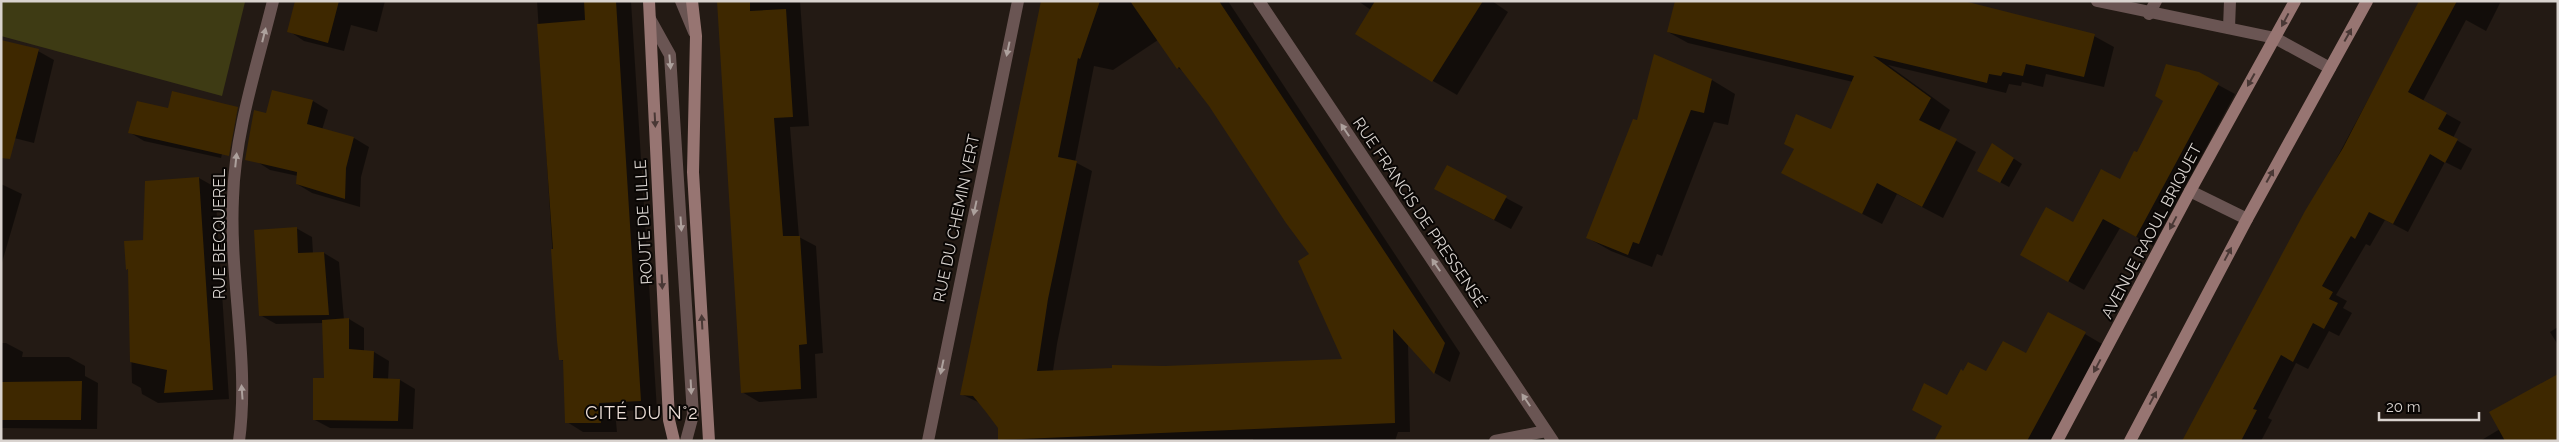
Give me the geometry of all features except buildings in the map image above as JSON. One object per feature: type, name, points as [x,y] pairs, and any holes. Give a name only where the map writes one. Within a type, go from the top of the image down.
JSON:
[{"type":"main road","name":"ROUTE DE LILLE","points":[[649,1],[669,420],[674,441]]},
{"type":"main road","points":[[692,1],[696,36],[693,172],[709,441]]},
{"type":"main road","name":"AVENUE RAOUL BRIQUET","points":[[2058,441],[2190,191],[2295,1]]},
{"type":"main road","points":[[2130,441],[2246,219],[2367,1]]},
{"type":"street","name":"RUE BECQUEREL","points":[[238,441],[243,407],[235,288],[232,199],[236,156],[273,1]]},
{"type":"street","points":[[681,1],[696,36]]},
{"type":"street","name":"RUE DU CHEMIN VERT","points":[[928,441],[1018,1]]},
{"type":"street","name":"RUE FRANCIS DE PRESSENSÉ","points":[[1259,1],[1550,436]]},
{"type":"street","points":[[2097,1],[2149,14],[2275,38],[2330,68]]},
{"type":"street","points":[[2149,14],[2156,1]]},
{"type":"street","points":[[2229,28],[2230,1]]},
{"type":"street","points":[[650,19],[670,55],[693,415],[686,441]]},
{"type":"street","points":[[2190,191],[2246,219]]},
{"type":"street","points":[[1495,441],[1550,436]]},
{"type":"shaded area","points":[[1,1],[245,2],[222,96],[1,36]]},
{"type":"district","name":"CITÉ DU N°2","points":[[642,413]]}]
